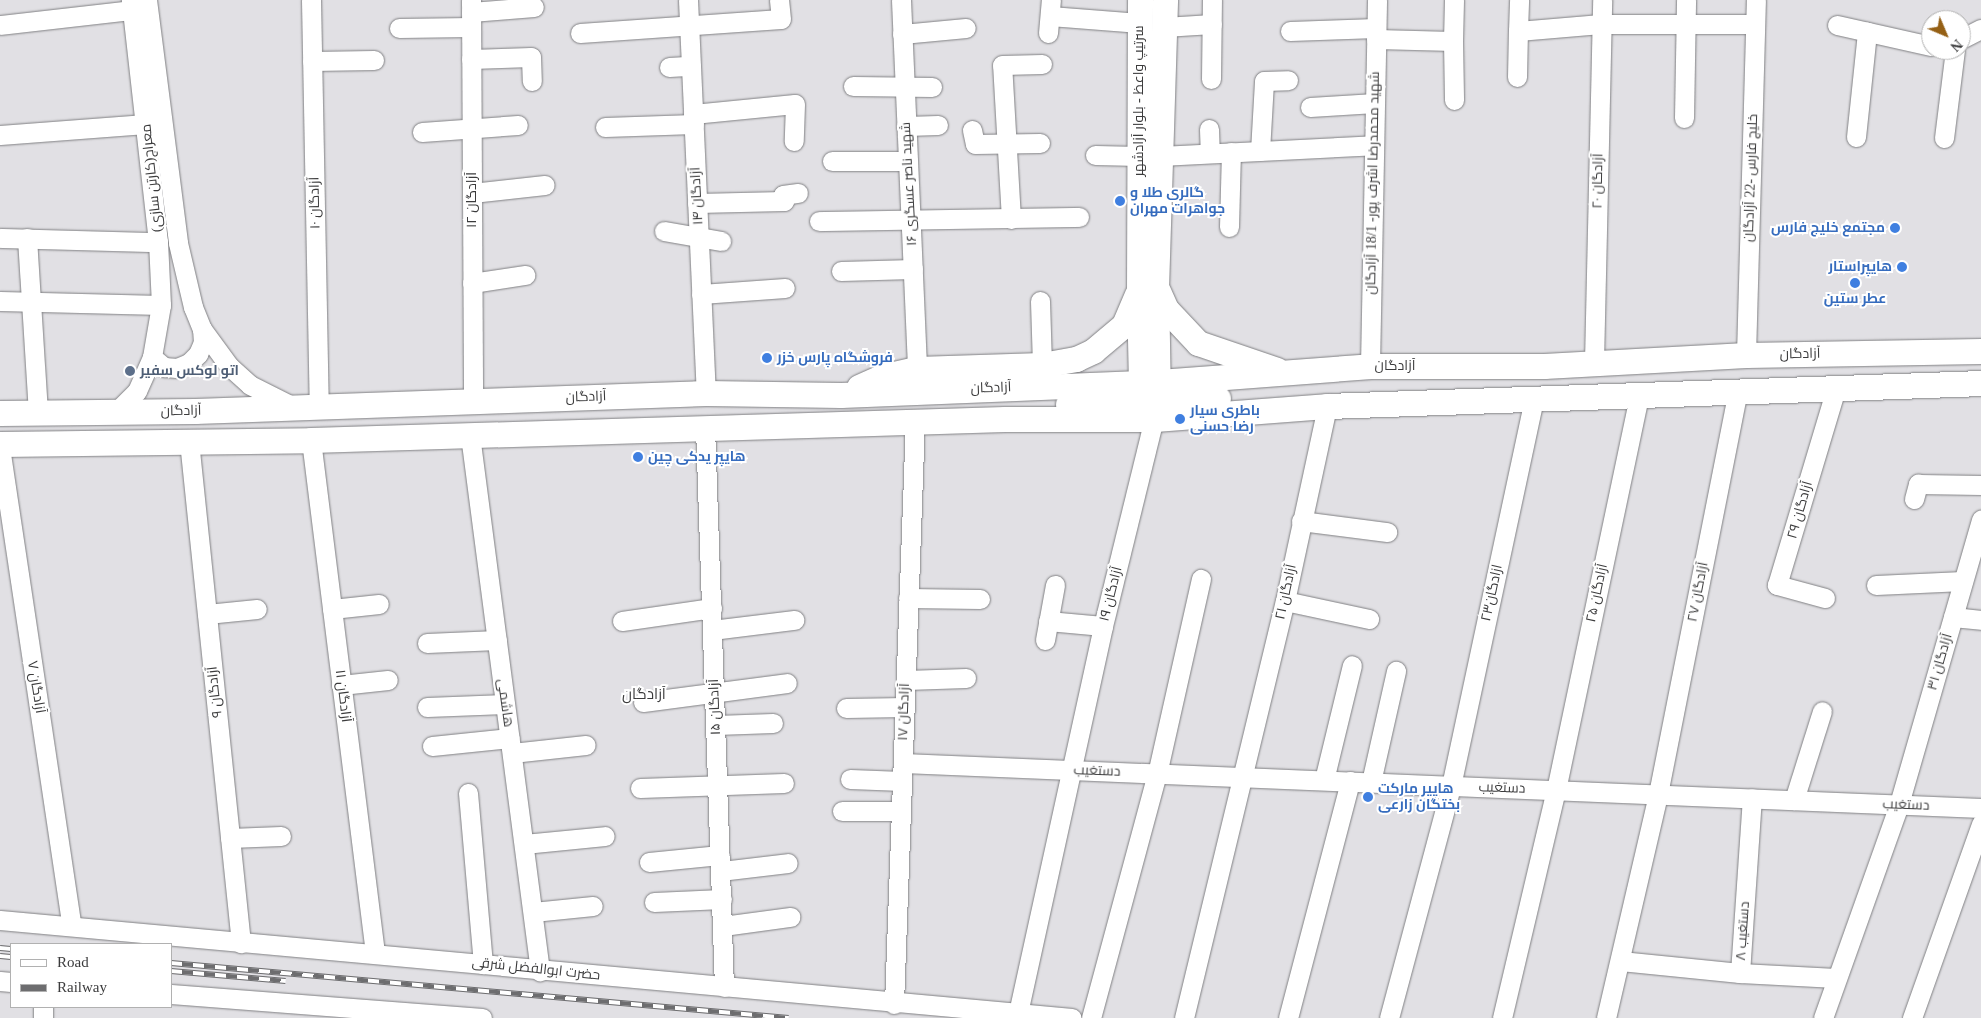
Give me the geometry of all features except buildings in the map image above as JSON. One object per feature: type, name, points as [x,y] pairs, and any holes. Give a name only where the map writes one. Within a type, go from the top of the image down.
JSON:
[{"type":"main road","name":"سرتیپ واعظ - بلوار آزادشهر","points":[[1150,397],[1147,290],[1150,156],[1148,16],[1165,0]]},
{"type":"main road","points":[[841,394],[881,377],[917,369],[1042,365],[1076,359],[1093,352],[1124,325],[1147,290],[1198,343],[1284,373]]},
{"type":"main road","name":"آزادگان","points":[[0,446],[311,440],[1004,419],[1150,397],[1284,373],[1370,366],[1544,366],[1746,355],[1981,350]]},
{"type":"main road","name":"آزادگان","points":[[0,412],[118,412],[307,407],[706,393],[1150,397],[1318,407],[1738,390],[1981,383]]},
{"type":"main road","points":[[645,429],[638,418],[638,409],[650,395]]},
{"type":"main road","points":[[588,431],[598,423],[602,413],[591,397]]},
{"type":"street","name":"۱۰ آزادگان","points":[[307,407],[312,62],[311,0]]},
{"type":"street","name":"۱۴ آزادگان","points":[[688,0],[706,393]]},
{"type":"street","points":[[580,33],[781,19],[779,0]]},
{"type":"street","name":"۱۶ شهید ناصر عسگری","points":[[900,0],[917,369]]},
{"type":"street","points":[[1211,79],[1212,0]]},
{"type":"street","name":"شهید محمدرضا اشرف پور- 18/1 آزادگان","points":[[1370,366],[1376,0]]},
{"type":"street","points":[[1454,0],[1454,100]]},
{"type":"street","points":[[1517,77],[1520,0]]},
{"type":"street","name":"۲۰ آزادگان","points":[[1594,362],[1602,0]]},
{"type":"street","points":[[1684,118],[1686,0]]},
{"type":"street","name":"خلیج فارس -22 آزادگان","points":[[1746,355],[1756,0]]},
{"type":"street","points":[[0,25],[137,3]]},
{"type":"street","name":"معراج(کارتن سازی)","points":[[118,412],[137,390],[152,357],[161,304],[158,242],[146,124],[137,3]]},
{"type":"street","name":"معراج(کارتن سازی)","points":[[137,3],[178,243],[193,307],[202,329],[229,366],[250,385],[307,407]]},
{"type":"street","points":[[399,28],[471,13],[534,7]]},
{"type":"street","name":"۱۲ آزادگان","points":[[471,13],[473,401]]},
{"type":"street","points":[[1050,16],[1148,16],[1212,24]]},
{"type":"street","points":[[1518,30],[1602,24],[1755,24]]},
{"type":"street","points":[[1837,25],[1921,44]]},
{"type":"street","points":[[902,34],[966,28]]},
{"type":"street","points":[[1290,31],[1376,34],[1453,41]]},
{"type":"street","points":[[1856,137],[1867,32]]},
{"type":"street","points":[[471,59],[531,54],[532,81]]},
{"type":"street","points":[[312,62],[374,60]]},
{"type":"street","points":[[1944,138],[1954,60]]},
{"type":"street","points":[[1011,219],[1002,65],[1042,64]]},
{"type":"street","points":[[669,67],[691,66]]},
{"type":"street","points":[[1260,151],[1264,81],[1288,80]]},
{"type":"street","points":[[853,86],[932,87]]},
{"type":"street","points":[[1310,107],[1375,103]]},
{"type":"street","points":[[605,127],[693,119],[796,104],[794,141]]},
{"type":"street","points":[[0,135],[146,124]]},
{"type":"street","points":[[422,132],[518,125]]},
{"type":"street","points":[[906,126],[938,125]]},
{"type":"street","points":[[1209,129],[1210,153]]},
{"type":"street","points":[[972,130],[975,144],[1040,143]]},
{"type":"street","points":[[1095,155],[1150,156],[1374,145]]},
{"type":"street","points":[[1231,152],[1232,228]]},
{"type":"street","points":[[832,161],[908,161]]},
{"type":"street","points":[[472,193],[545,185]]},
{"type":"street","points":[[697,203],[784,201],[783,195],[798,193]]},
{"type":"street","points":[[819,221],[910,218],[1011,219],[1080,216]]},
{"type":"street","points":[[664,231],[699,239],[721,241]]},
{"type":"street","points":[[0,238],[158,242]]},
{"type":"street","points":[[27,238],[38,412]]},
{"type":"street","points":[[841,271],[913,269]]},
{"type":"street","points":[[472,283],[525,275]]},
{"type":"street","points":[[701,294],[785,288]]},
{"type":"street","points":[[0,301],[161,304]]},
{"type":"street","points":[[1040,301],[1042,365]]},
{"type":"street","points":[[152,357],[164,367],[177,368],[189,364],[198,354],[203,342],[202,329]]},
{"type":"street","name":"۲۹ آزادگان","points":[[1825,598],[1777,585],[1836,388]]},
{"type":"street","name":"۲۷ آزادگان","points":[[1606,1018],[1658,794],[1738,390]]},
{"type":"street","name":"۲۵ آزادگان","points":[[1502,1018],[1556,790],[1638,395]]},
{"type":"street","name":"۱۹ آزادگان","points":[[1018,1013],[1103,626],[1150,397]]},
{"type":"street","name":"۲۳ازادگان","points":[[1388,1018],[1450,786],[1534,399]]},
{"type":"street","name":"۲۱ آزادگان","points":[[1184,1018],[1285,601],[1301,521],[1318,407]]},
{"type":"street","name":"۱۷ آزادگان","points":[[894,1004],[915,421]]},
{"type":"street","name":"۱۵ آزادگان","points":[[705,427],[724,986]]},
{"type":"street","name":"هاشمی","points":[[470,435],[540,971]]},
{"type":"street","name":"۱۱ آزادگان","points":[[311,440],[375,953]]},
{"type":"street","name":"۹ آزادگان","points":[[189,441],[241,943]]},
{"type":"street","name":"۷ آزادگان","points":[[0,446],[72,926]]},
{"type":"street","points":[[1914,498],[1918,484],[1981,485]]},
{"type":"street","name":"۳۱ آزادگان","points":[[1823,1018],[1898,804],[1981,520]]},
{"type":"street","points":[[1301,521],[1387,532]]},
{"type":"street","points":[[1091,1018],[1157,774],[1201,580]]},
{"type":"street","points":[[1876,585],[1963,581]]},
{"type":"street","points":[[1045,640],[1055,585]]},
{"type":"street","points":[[908,598],[980,599]]},
{"type":"street","points":[[1285,601],[1370,619]]},
{"type":"street","points":[[332,609],[379,604]]},
{"type":"street","points":[[622,621],[712,608]]},
{"type":"street","points":[[207,614],[257,609]]},
{"type":"street","points":[[1953,617],[1981,620]]},
{"type":"street","points":[[712,630],[794,620]]},
{"type":"street","points":[[1048,621],[1103,626]]},
{"type":"street","points":[[427,643],[497,640]]},
{"type":"street","points":[[1324,780],[1352,665]]},
{"type":"street","points":[[1371,782],[1396,671]]},
{"type":"street","points":[[906,680],[966,678]]},
{"type":"street","points":[[342,684],[388,680]]},
{"type":"street","points":[[643,702],[714,690],[787,683]]},
{"type":"street","points":[[427,708],[505,704]]},
{"type":"street","points":[[846,708],[905,708]]},
{"type":"street","points":[[1794,800],[1822,711]]},
{"type":"street","points":[[716,725],[773,723]]},
{"type":"street","points":[[432,746],[586,746]]},
{"type":"street","name":"دستغیب","points":[[850,779],[902,772],[1071,770],[1981,808]]},
{"type":"street","points":[[1288,1018],[1350,782]]},
{"type":"street","points":[[640,788],[784,784]]},
{"type":"street","points":[[468,794],[483,964]]},
{"type":"street","name":"دستغیب ۸","points":[[1620,961],[1740,973],[1752,798]]},
{"type":"street","points":[[842,811],[901,812]]},
{"type":"street","points":[[1912,1018],[1981,824]]},
{"type":"street","points":[[230,838],[281,836]]},
{"type":"street","points":[[524,844],[605,836]]},
{"type":"street","points":[[649,862],[788,863]]},
{"type":"street","points":[[654,902],[722,899]]},
{"type":"street","points":[[533,912],[593,906]]},
{"type":"street","points":[[723,926],[790,917]]},
{"type":"street","name":"حضرت ابوالفضل شرقی","points":[[0,920],[241,943],[375,953],[540,971],[724,986],[894,1004],[1072,1018]]},
{"type":"street","points":[[1740,973],[1836,978]]},
{"type":"street","points":[[172,994],[482,1018]]},
{"type":"railway","points":[[0,948],[10,949]]},
{"type":"railway","points":[[0,956],[10,957]]},
{"type":"railway","points":[[172,963],[789,1018]]},
{"type":"railway","points":[[172,971],[286,981]]},
{"type":"place","name":"گالری طلا و جواهرات مهران","points":[[1120,201]]},
{"type":"place","name":"مجتمع خلیج فارس","points":[[1895,228]]},
{"type":"place","name":"هایپراستار","points":[[1902,267]]},
{"type":"place","name":"عطر ستین","points":[[1855,283]]},
{"type":"place","name":"فروشگاه پارس خزر","points":[[767,358]]},
{"type":"place","name":"اتو لوکس سفیر","points":[[130,371]]},
{"type":"place","name":"باطری سیار رضا حسنی","points":[[1180,419]]},
{"type":"place","name":"هایپر یدکی چین","points":[[638,457]]},
{"type":"place","name":"هاپیر مارکت بختگان زارعی","points":[[1368,797]]},
{"type":"district","name":"آزادگان","points":[[644,695]]}]
